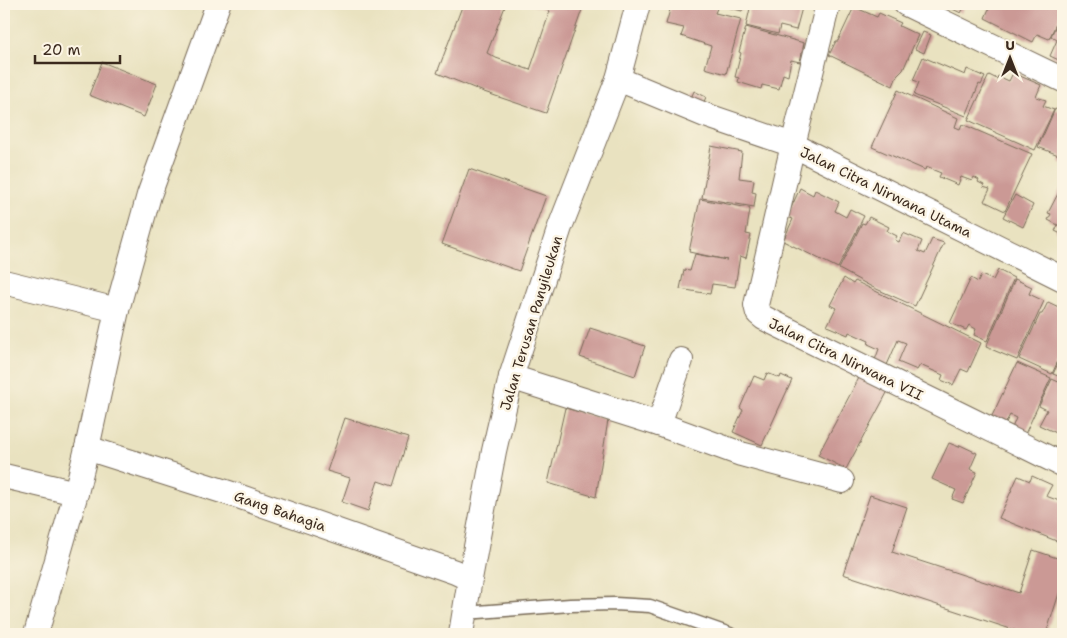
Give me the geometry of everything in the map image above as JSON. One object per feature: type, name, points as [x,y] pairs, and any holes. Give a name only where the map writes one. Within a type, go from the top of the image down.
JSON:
[{"type":"street","points":[[36,634],[76,493],[117,310],[149,195],[218,4]]},
{"type":"street","name":"Jalan Terusan Panyileukan","points":[[463,623],[494,451],[511,377],[560,227],[618,79],[638,4]]},
{"type":"street","name":"Jalan Citra Nirwana VII","points":[[828,4],[756,305],[758,313],[764,318],[1063,465]]},
{"type":"street","points":[[906,4],[1063,80]]},
{"type":"street","name":"Jalan Citra Nirwana Utama","points":[[618,79],[705,115],[793,145],[1063,279]]},
{"type":"street","points":[[4,282],[117,310]]},
{"type":"street","points":[[659,424],[681,360]]},
{"type":"street","points":[[511,377],[659,424],[741,454],[842,480]]},
{"type":"street","name":"Gang Bahagia","points":[[87,448],[238,496],[470,578]]},
{"type":"street","points":[[4,476],[76,493]]},
{"type":"lane","points":[[463,623],[570,605],[615,604],[650,606],[730,634]]},
{"type":"building","points":[[463,4],[506,4],[487,53],[530,70],[550,11],[529,4],[584,4],[546,113],[484,92],[437,73]]},
{"type":"building","points":[[665,4],[711,4],[718,6],[715,13],[741,19],[726,74],[705,68],[711,46],[681,36],[684,28],[666,24],[671,6]]},
{"type":"building","points":[[716,4],[744,4],[742,11]]},
{"type":"building","points":[[751,4],[803,4],[796,30],[780,26],[778,34],[746,26]]},
{"type":"building","points":[[947,4],[966,4],[961,13],[946,6]]},
{"type":"building","points":[[991,4],[1063,4],[1063,9],[1049,39],[1037,34],[1033,42],[985,18]]},
{"type":"building","points":[[854,7],[877,17],[879,13],[901,23],[899,26],[918,35],[903,70],[897,76],[893,86],[829,55],[836,41],[838,41]]},
{"type":"building","points":[[1063,11],[1063,62],[1050,56],[1057,40],[1051,36]]},
{"type":"building","points":[[746,27],[804,43],[800,62],[791,60],[788,76],[783,74],[779,89],[762,85],[761,89],[738,82],[739,78],[735,77]]},
{"type":"building","points":[[923,32],[931,35],[924,53],[915,49]]},
{"type":"building","points":[[923,57],[965,75],[967,69],[985,77],[981,85],[979,84],[966,116],[914,95],[919,82],[913,80]]},
{"type":"building","points":[[102,62],[157,84],[144,117],[89,95]]},
{"type":"building","points":[[1013,73],[1041,85],[1036,97],[1046,100],[1043,106],[1054,110],[1035,150],[968,120],[989,75],[997,79],[998,76],[1009,81]]},
{"type":"building","points":[[898,90],[958,118],[955,127],[960,129],[962,124],[1032,154],[1005,211],[984,201],[990,189],[983,187],[984,185],[974,177],[972,181],[961,177],[958,185],[939,177],[941,173],[926,167],[925,170],[872,147]]},
{"type":"building","points":[[694,91],[706,97],[701,109],[689,103]]},
{"type":"building","points":[[1055,109],[1063,112],[1063,164],[1059,162],[1061,156],[1038,147]]},
{"type":"building","points":[[711,146],[742,152],[739,178],[754,180],[752,192],[756,193],[754,207],[702,198]]},
{"type":"building","points":[[469,169],[546,196],[519,271],[442,244]]},
{"type":"building","points":[[1063,184],[1063,235],[1055,231],[1058,225],[1048,220],[1051,214],[1048,213]]},
{"type":"building","points":[[800,188],[813,195],[815,190],[839,202],[835,211],[846,217],[850,209],[864,216],[838,268],[783,241],[793,219],[787,217]]},
{"type":"building","points":[[1015,195],[1033,205],[1023,227],[1003,217]]},
{"type":"building","points":[[700,199],[749,208],[750,210],[746,234],[751,235],[746,258],[740,256],[735,287],[712,284],[710,294],[680,289],[684,270],[690,271],[695,254],[727,260],[689,252]]},
{"type":"building","points":[[869,217],[889,227],[887,231],[897,236],[895,240],[899,242],[903,233],[922,241],[918,251],[925,254],[932,239],[944,243],[915,306],[872,287],[839,269],[862,223],[865,224]]},
{"type":"building","points":[[998,270],[1014,278],[987,341],[974,335],[976,329],[969,325],[966,330],[950,323],[971,278],[978,282],[981,275],[993,280]]},
{"type":"building","points":[[844,278],[853,284],[855,281],[981,343],[968,372],[961,369],[953,385],[941,380],[943,375],[920,365],[917,370],[898,362],[906,343],[898,340],[887,365],[875,360],[879,349],[868,344],[869,341],[849,332],[848,335],[827,326],[836,308],[830,305]]},
{"type":"building","points":[[1015,279],[1032,287],[1029,294],[1044,301],[1017,360],[986,347]]},
{"type":"building","points":[[1048,302],[1063,309],[1063,350],[1052,374],[1019,359],[1040,314],[1042,314]]},
{"type":"building","points":[[590,328],[645,346],[635,376],[580,357]]},
{"type":"building","points":[[1063,353],[1063,378],[1053,374]]},
{"type":"building","points":[[1017,363],[1051,378],[1025,434],[1012,428],[1016,418],[1010,415],[1005,424],[991,418]]},
{"type":"building","points":[[767,373],[780,378],[781,375],[792,380],[762,445],[733,432],[743,410],[740,408],[754,376],[764,380]]},
{"type":"building","points":[[860,376],[888,391],[846,469],[818,455]]},
{"type":"building","points":[[1052,379],[1063,384],[1063,436],[1039,425],[1047,410],[1039,406]]},
{"type":"building","points":[[565,408],[608,420],[596,497],[548,483]]},
{"type":"building","points":[[345,418],[408,438],[393,486],[378,481],[368,511],[342,502],[350,478],[327,471]]},
{"type":"building","points":[[949,443],[959,447],[960,445],[977,453],[970,469],[977,472],[963,503],[952,499],[956,490],[932,479]]},
{"type":"building","points":[[1018,476],[1030,481],[1032,476],[1052,485],[1046,496],[1062,502],[1063,499],[1063,531],[1059,542],[999,518]]},
{"type":"building","points":[[870,495],[907,507],[892,552],[1019,593],[1033,550],[1063,560],[1063,581],[1046,634],[1026,634],[843,574]]}]
